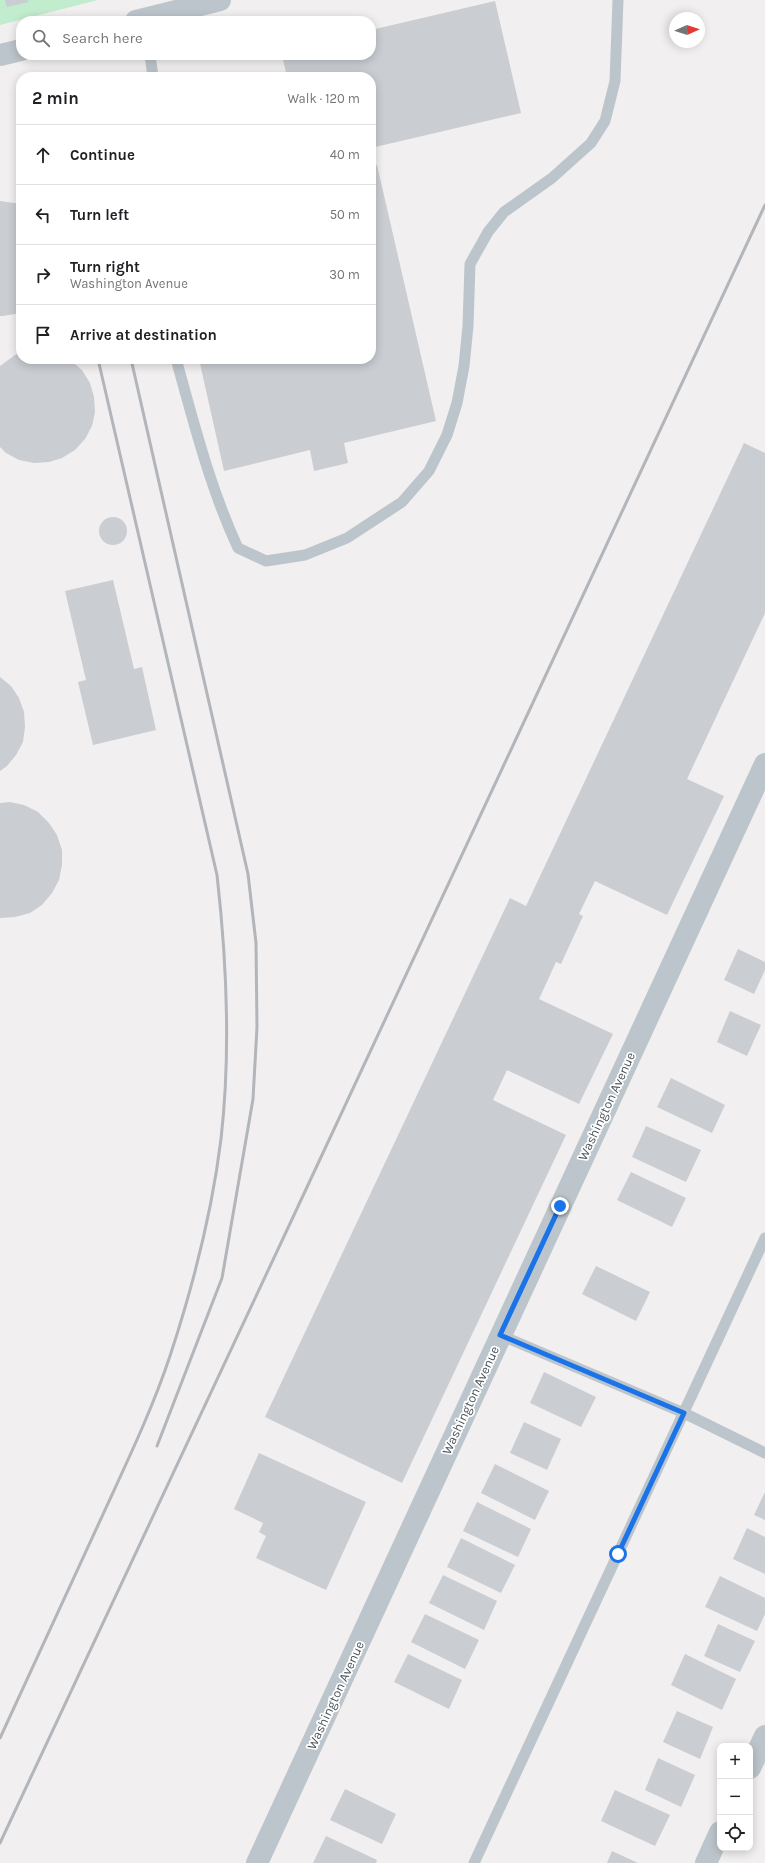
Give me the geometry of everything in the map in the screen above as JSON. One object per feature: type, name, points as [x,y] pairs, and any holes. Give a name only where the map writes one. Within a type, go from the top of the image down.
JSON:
[{"type":"street","points":[[158,16],[220,0]]},
{"type":"street","points":[[0,55],[16,51]]},
{"type":"street","name":"Washington Avenue","points":[[257,1863],[765,764]]},
{"type":"street","points":[[753,1762],[765,1736]]},
{"type":"street","points":[[706,1863],[717,1839]]},
{"type":"lane","points":[[177,364],[206,468],[225,521],[238,548],[266,561],[305,555],[347,538],[402,502],[429,471],[447,435],[457,403],[465,359],[468,326],[470,264],[488,232],[504,212],[552,178],[586,148],[591,143],[605,121],[615,81],[618,0]]},
{"type":"lane","points":[[151,60],[152,72]]},
{"type":"lane","points":[[474,1863],[765,1238]]},
{"type":"lane","points":[[500,1335],[684,1413],[765,1453]]},
{"type":"green space","points":[[0,0],[98,0],[35,16],[16,16],[16,21],[0,25]]},
{"type":"building","points":[[5,0],[28,0],[29,2],[7,7]]},
{"type":"building","points":[[495,1],[521,113],[376,147],[376,72],[286,72],[283,60],[376,60],[376,29]]},
{"type":"building","points":[[376,165],[436,421],[344,443],[348,463],[314,471],[310,450],[224,471],[200,364],[376,364]]},
{"type":"building","points":[[0,201],[16,203],[16,314],[0,316]]},
{"type":"building","points":[[15,355],[16,364],[75,364],[82,370],[90,383],[94,397],[95,412],[92,426],[85,439],[75,450],[62,458],[49,462],[34,463],[19,460],[6,453],[0,447],[0,366]]},
{"type":"building","points":[[744,443],[765,453],[765,613],[687,779],[724,796],[667,915],[595,881],[579,914],[583,916],[561,964],[556,962],[539,999],[613,1034],[579,1104],[507,1070],[493,1100],[566,1135],[402,1483],[265,1417],[510,898],[526,906]]},
{"type":"building","points":[[113,517],[123,521],[127,531],[123,541],[113,545],[103,541],[99,531],[103,521]]},
{"type":"building","points":[[113,580],[134,669],[142,667],[156,730],[93,745],[78,682],[86,680],[65,591]]},
{"type":"building","points":[[0,677],[11,686],[19,698],[24,712],[25,727],[23,742],[16,755],[7,766],[0,771]]},
{"type":"building","points":[[10,802],[24,805],[38,812],[49,823],[57,835],[62,850],[62,865],[59,880],[52,893],[42,905],[30,913],[15,917],[0,918],[0,803]]},
{"type":"building","points":[[738,949],[765,962],[765,970],[754,994],[724,980]]},
{"type":"building","points":[[730,1011],[761,1025],[747,1056],[717,1042]]},
{"type":"building","points":[[671,1078],[725,1105],[712,1133],[657,1107]]},
{"type":"building","points":[[646,1126],[701,1150],[686,1182],[632,1157]]},
{"type":"building","points":[[631,1172],[686,1198],[672,1227],[617,1200]]},
{"type":"building","points":[[596,1266],[650,1292],[636,1321],[582,1294]]},
{"type":"building","points":[[544,1372],[596,1397],[581,1427],[530,1403]]},
{"type":"building","points":[[524,1422],[561,1439],[547,1470],[510,1453]]},
{"type":"building","points":[[259,1453],[366,1502],[326,1590],[256,1558],[266,1536],[259,1532],[263,1523],[234,1509]]},
{"type":"building","points":[[495,1464],[549,1491],[535,1520],[481,1493]]},
{"type":"building","points":[[765,1492],[765,1520],[754,1515]]},
{"type":"building","points":[[477,1502],[531,1529],[518,1557],[463,1531]]},
{"type":"building","points":[[747,1528],[765,1537],[765,1574],[733,1559]]},
{"type":"building","points":[[461,1538],[515,1565],[501,1593],[447,1567]]},
{"type":"building","points":[[443,1575],[497,1601],[484,1630],[429,1603]]},
{"type":"building","points":[[720,1576],[765,1598],[765,1614],[757,1631],[705,1607]]},
{"type":"building","points":[[425,1614],[479,1640],[465,1669],[411,1642]]},
{"type":"building","points":[[718,1624],[755,1641],[740,1672],[704,1656]]},
{"type":"building","points":[[408,1654],[462,1680],[449,1709],[394,1682]]},
{"type":"building","points":[[685,1654],[736,1679],[722,1710],[671,1685]]},
{"type":"building","points":[[677,1711],[713,1727],[700,1759],[663,1742]]},
{"type":"building","points":[[658,1758],[695,1775],[681,1807],[645,1790]]},
{"type":"building","points":[[345,1789],[396,1814],[382,1844],[330,1820]]},
{"type":"building","points":[[615,1790],[670,1815],[655,1846],[601,1821]]},
{"type":"building","points":[[326,1836],[377,1860],[376,1863],[313,1863]]},
{"type":"building","points":[[612,1851],[638,1863],[607,1863]]},
{"type":"railway","points":[[0,1843],[765,205]]},
{"type":"railway","points":[[0,1738],[146,1419],[163,1377],[201,1249],[217,1166],[224,1106],[227,1040],[225,974],[217,875],[99,364]]},
{"type":"railway","points":[[132,364],[248,874],[256,943],[257,1027],[253,1099],[222,1278],[157,1446]]},
{"type":"route","points":[[560,1206],[500,1335],[684,1413],[618,1554]]}]
